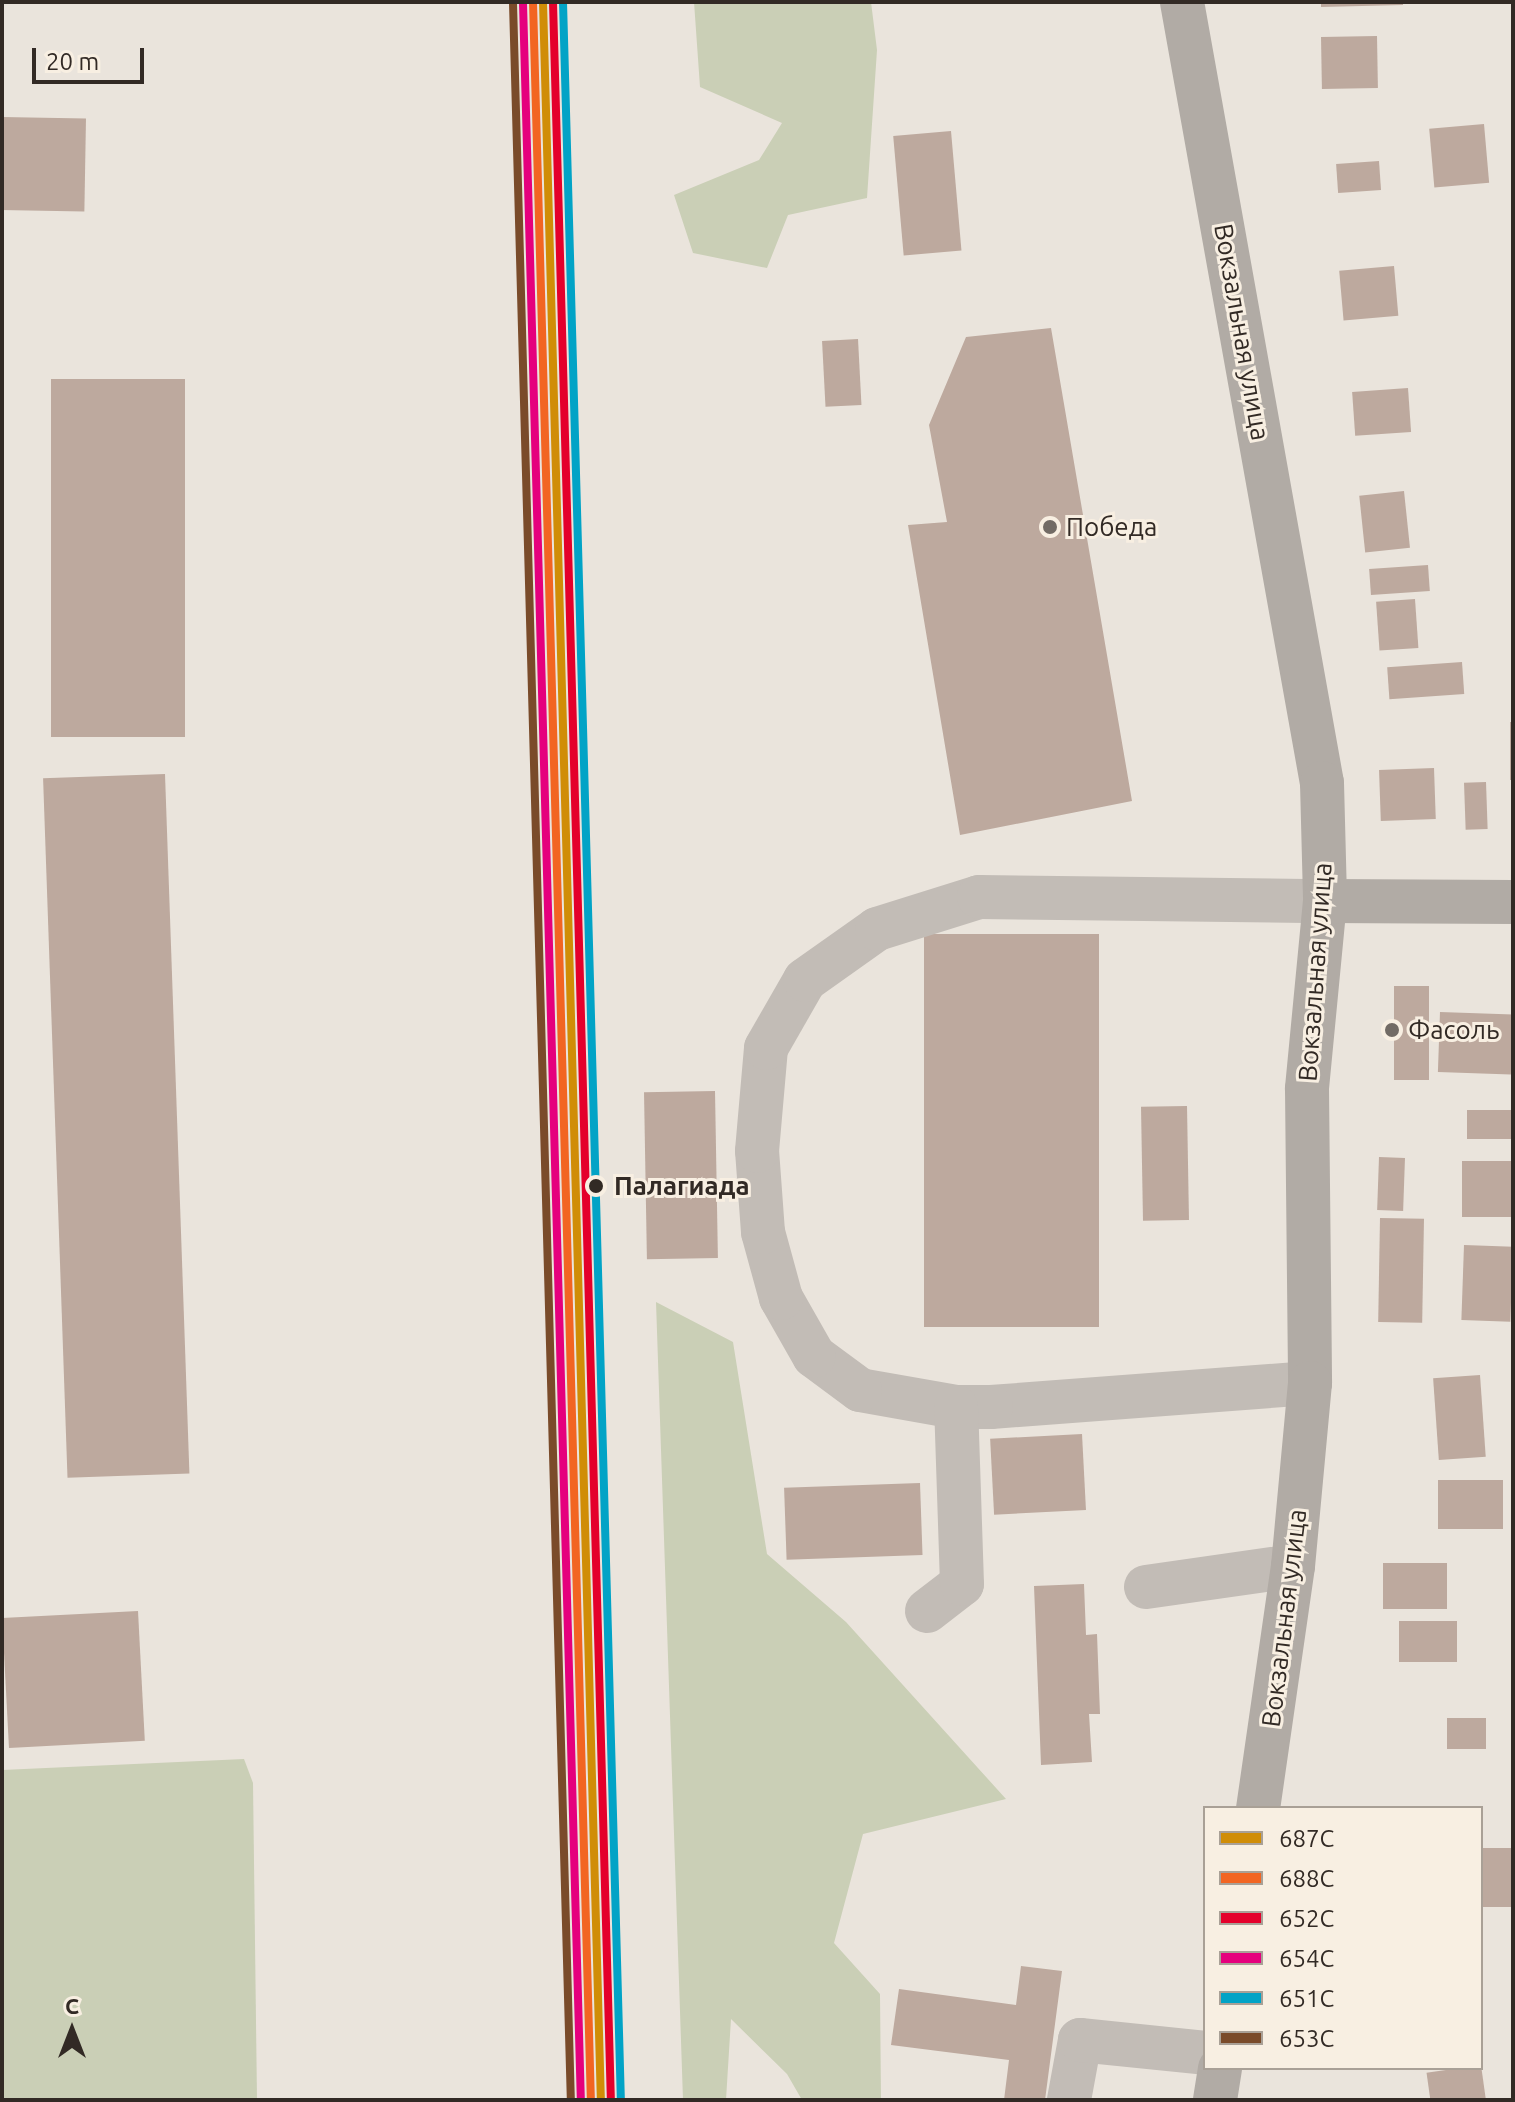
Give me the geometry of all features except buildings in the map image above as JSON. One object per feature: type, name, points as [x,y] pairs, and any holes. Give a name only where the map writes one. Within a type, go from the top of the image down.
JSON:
[{"type":"main road","name":"Вокзальная улица","points":[[1182,2],[1322,783],[1325,901],[1307,1089],[1310,1383],[1293,1566],[1258,1806]]},
{"type":"main road","points":[[1325,901],[1513,902]]},
{"type":"main road","points":[[1215,2100],[1220,2070]]},
{"type":"street","points":[[1310,1383],[956,1407],[860,1390],[814,1356],[781,1298],[763,1232],[757,1151],[766,1048],[805,980],[877,929],[979,897],[1325,901]]},
{"type":"street","points":[[927,1611],[962,1584],[956,1407]]},
{"type":"street","points":[[1146,1587],[1293,1566]]},
{"type":"street","points":[[1069,2100],[1080,2040],[1203,2053]]},
{"type":"green space","points":[[694,2],[871,2],[877,50],[867,198],[788,215],[767,268],[693,253],[674,195],[759,160],[782,123],[700,87]]},
{"type":"green space","points":[[656,1302],[733,1342],[767,1554],[846,1622],[1006,1799],[863,1834],[834,1943],[880,1994],[881,2100],[802,2100],[787,2074],[731,2019],[726,2100],[683,2100]]},
{"type":"green space","points":[[244,1759],[253,1783],[257,2100],[2,2100],[2,1770]]},
{"type":"transit line","name":"688С","points":[[533,2],[591,2100]]},
{"type":"transit line","name":"687С","points":[[543,2],[601,2100]]},
{"type":"transit line","name":"652С","points":[[553,2],[611,2100]]},
{"type":"transit line","name":"651С","points":[[563,2],[621,2099]]},
{"type":"transit line","name":"653С","points":[[513,3],[571,2100]]},
{"type":"transit line","name":"654С","points":[[523,3],[581,2100]]},
{"type":"place","name":"Победа","points":[[1050,527]]},
{"type":"place","name":"Фасоль","points":[[1392,1030]]},
{"type":"place","name":"Палагиада","points":[[596,1186]]}]
